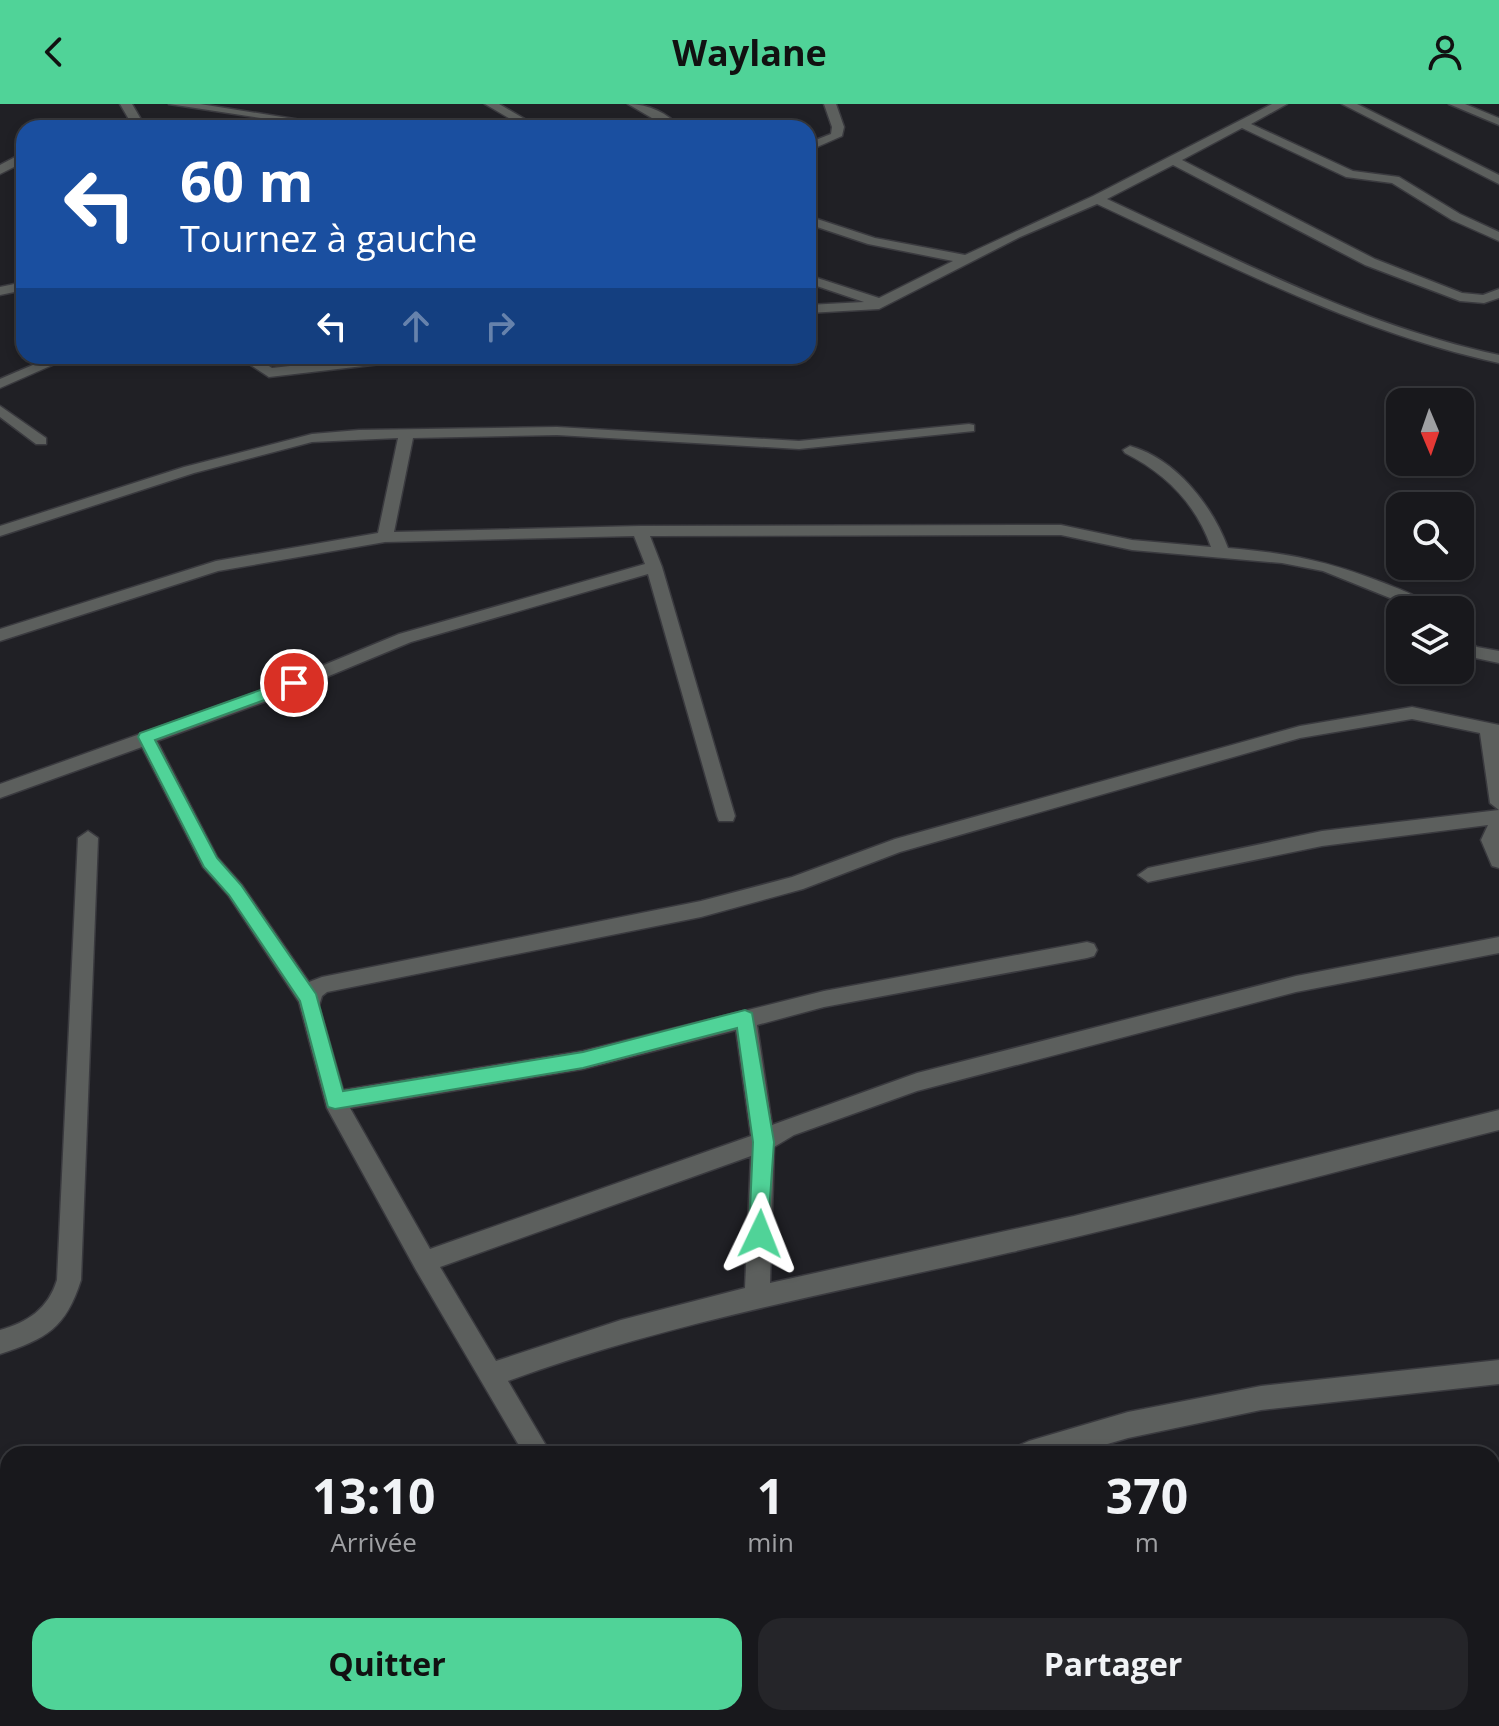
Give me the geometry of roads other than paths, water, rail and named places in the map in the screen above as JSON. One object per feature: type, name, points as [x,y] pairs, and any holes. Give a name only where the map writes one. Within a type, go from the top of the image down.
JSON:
[{"type":"street","points":[[175,104],[287,120]]},
{"type":"street","points":[[491,104],[520,120]]},
{"type":"street","points":[[634,104],[666,120]]},
{"type":"street","points":[[816,144],[836,136],[838,127],[830,104]]},
{"type":"street","points":[[816,309],[859,309],[879,303],[965,259],[1097,199],[1281,104]]},
{"type":"street","points":[[1348,104],[1499,180]]},
{"type":"street","points":[[1455,104],[1499,122]]},
{"type":"street","points":[[263,120],[299,107]]},
{"type":"street","points":[[1240,123],[1350,174],[1395,180],[1456,217],[1499,237]]},
{"type":"street","points":[[1171,159],[1370,262],[1460,297],[1484,299],[1499,293]]},
{"type":"street","points":[[1097,199],[1319,300],[1407,335],[1499,359]]},
{"type":"street","points":[[816,223],[872,241],[965,259]]},
{"type":"street","points":[[816,282],[879,303]]},
{"type":"street","points":[[0,384],[47,364]]},
{"type":"street","points":[[256,364],[269,373],[346,364]]},
{"type":"street","points":[[0,410],[41,441]]},
{"type":"street","points":[[0,531],[266,448],[328,437],[557,431],[799,445],[969,428]]},
{"type":"street","points":[[385,537],[406,434]]},
{"type":"street","points":[[1130,450],[1150,461],[1193,497],[1210,520],[1221,552]]},
{"type":"street","points":[[0,635],[216,566],[385,537],[640,531],[1061,530],[1132,545],[1282,558],[1327,567],[1401,596]]},
{"type":"street","points":[[640,531],[654,567],[726,816]]},
{"type":"street","points":[[0,791],[272,693],[405,638],[654,567]]},
{"type":"street","points":[[1474,652],[1499,657]]},
{"type":"street","points":[[309,999],[322,985],[686,912],[756,895],[796,884],[895,846],[1300,732],[1412,713],[1432,714],[1494,730],[1499,803]]},
{"type":"street","points":[[146,737],[210,862],[235,890],[309,999],[335,1101],[424,1262],[534,1446]]},
{"type":"street","points":[[1148,875],[1340,833],[1420,822],[1499,818],[1491,840],[1499,861]]},
{"type":"street","points":[[0,1342],[38,1329],[63,1303],[69,1280],[88,838]]},
{"type":"street","points":[[424,1262],[763,1142],[786,1128],[917,1082],[1296,984],[1499,945]]},
{"type":"street","points":[[335,1101],[583,1060],[824,999],[1087,950]]},
{"type":"street","points":[[745,1018],[763,1142],[757,1296]]},
{"type":"street","points":[[493,1374],[626,1329],[757,1296],[1014,1241],[1499,1120]]},
{"type":"street","points":[[1056,1446],[1128,1425],[1261,1398],[1499,1372]]}]
